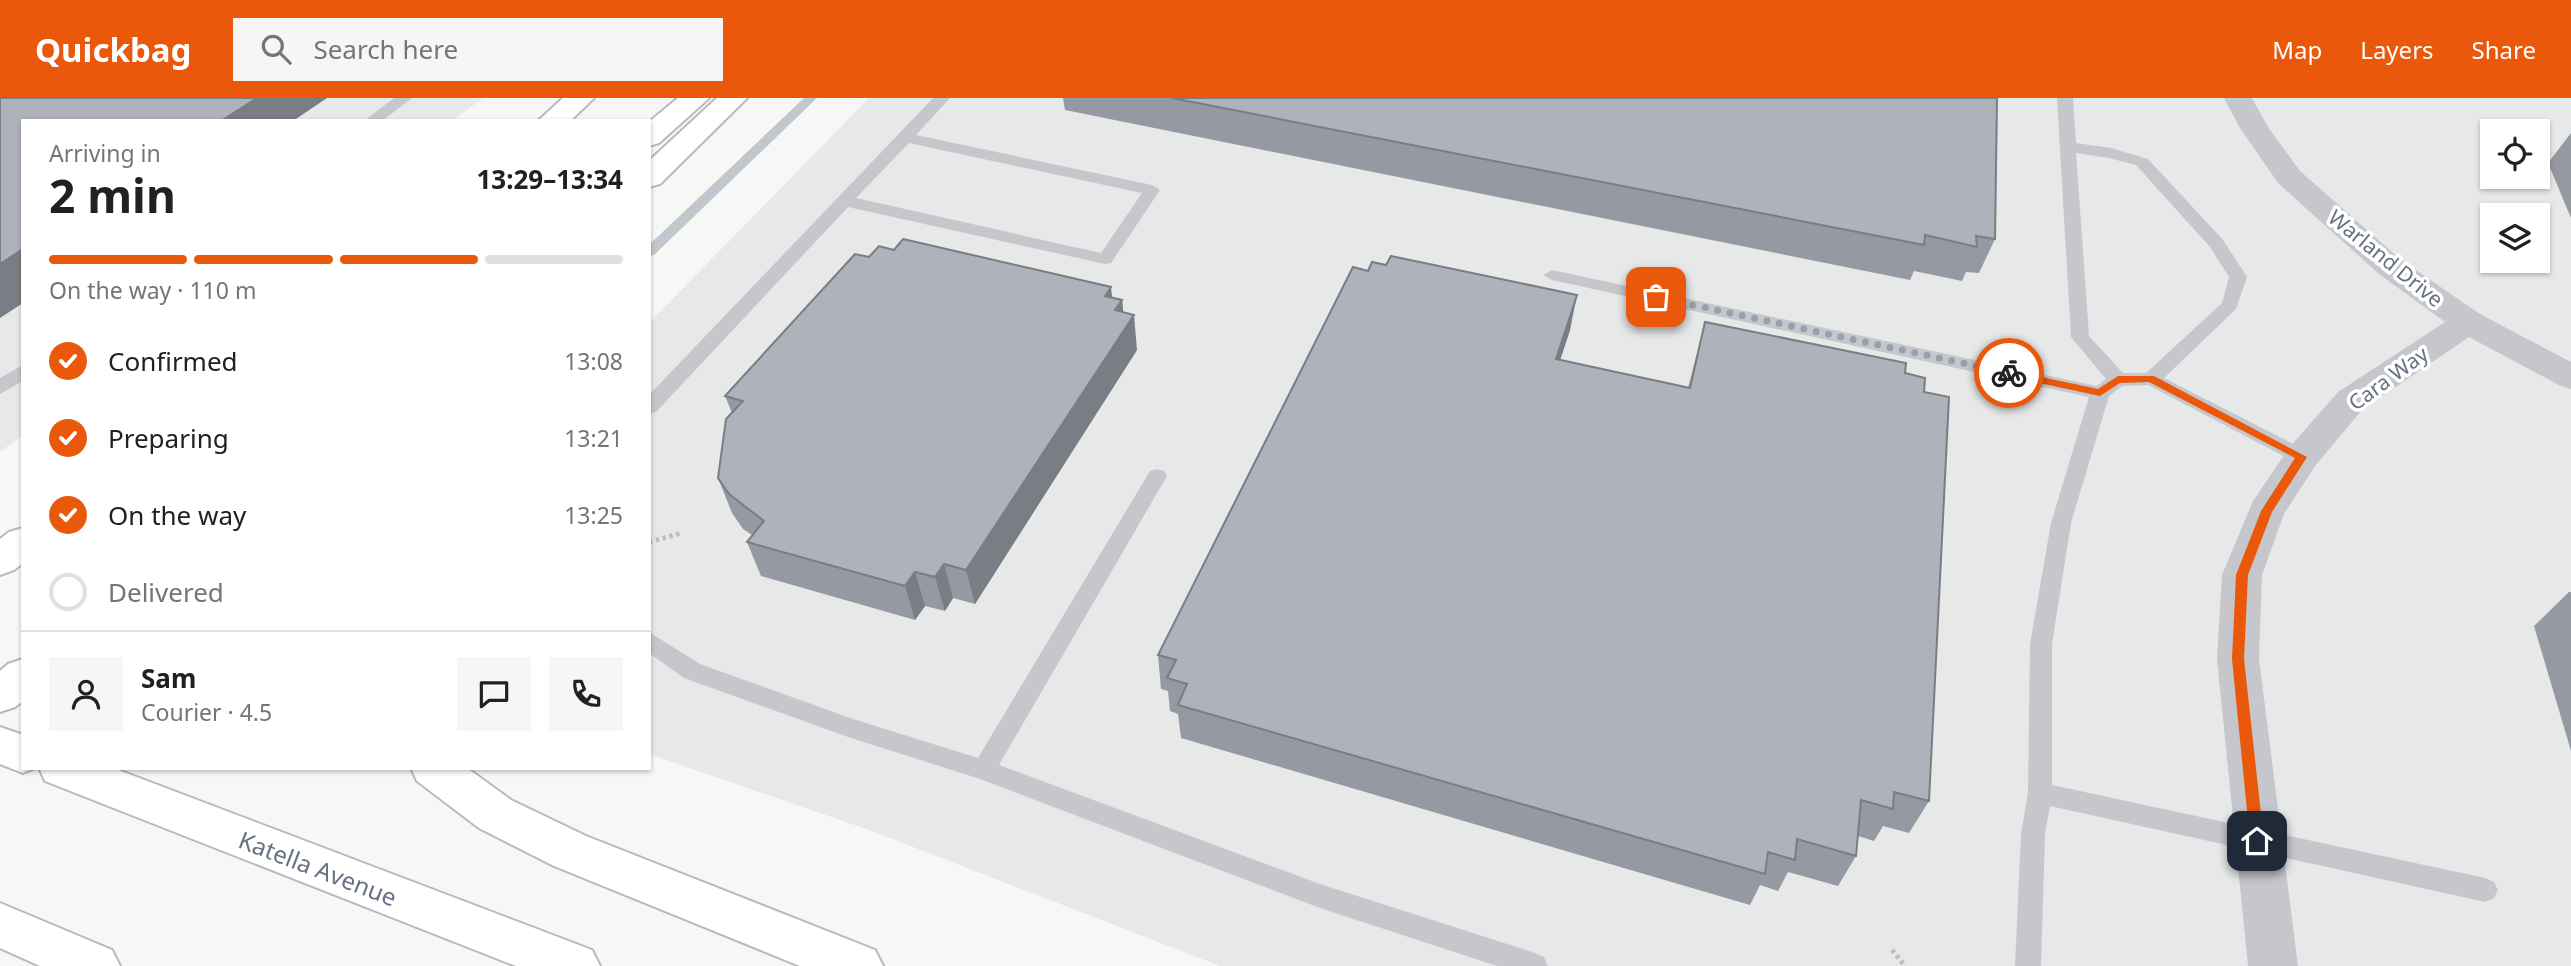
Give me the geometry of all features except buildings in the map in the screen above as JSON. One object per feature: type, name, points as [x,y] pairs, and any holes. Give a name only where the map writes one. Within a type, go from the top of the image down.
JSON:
[{"type":"main road","points":[[554,119],[580,98]]},
{"type":"main road","points":[[651,135],[695,98]]},
{"type":"main road","points":[[651,176],[733,98]]},
{"type":"main road","points":[[0,561],[21,544]]},
{"type":"main road","points":[[0,695],[21,678]]},
{"type":"main road","points":[[0,745],[21,753]]},
{"type":"main road","name":"Katella Avenue","points":[[66,770],[575,966]]},
{"type":"main road","points":[[436,770],[495,814],[570,851],[858,966]]},
{"type":"main road","points":[[0,925],[95,966]]},
{"type":"street","name":"Warland Drive","points":[[2237,98],[2254,128],[2289,177],[2390,267],[2468,321],[2571,377]]},
{"type":"street","name":"Cara Way","points":[[2273,966],[2238,659],[2242,575],[2266,511],[2302,457],[2350,401],[2468,321]]},
{"type":"lane","points":[[375,119],[404,98]]},
{"type":"lane","points":[[651,405],[942,98]]},
{"type":"lane","points":[[2028,966],[2033,834],[2040,793],[2041,644],[2061,523],[2109,386],[2080,337],[2064,98]]},
{"type":"lane","points":[[845,201],[1105,259],[1152,190],[905,137]]},
{"type":"lane","points":[[1552,275],[2109,386],[2151,379],[2230,305],[2238,278],[2217,244],[2142,162],[2111,153],[2067,147]]},
{"type":"lane","points":[[0,388],[21,372]]},
{"type":"lane","points":[[2151,379],[2302,457]]},
{"type":"lane","points":[[984,770],[1157,476]]},
{"type":"lane","points":[[651,642],[692,671],[851,728],[984,770],[1320,896],[1535,966]]},
{"type":"lane","points":[[2040,793],[2485,890]]},
{"type":"path","points":[[651,541],[682,533]]},
{"type":"path","points":[[1892,950],[1905,966]]},
{"type":"shaded area","points":[[0,98],[483,98],[455,119],[21,119],[21,436],[0,452]]},
{"type":"shaded area","points":[[869,98],[2571,98],[2571,966],[1220,966],[872,831],[651,755],[651,321]]},
{"type":"waterway","points":[[651,250],[811,98]]},
{"type":"way so far","points":[[1656,297],[2009,373]]},
{"type":"route","points":[[2009,373],[2100,393],[2118,380],[2151,379],[2302,457],[2266,511],[2242,575],[2238,659],[2257,841]]}]
